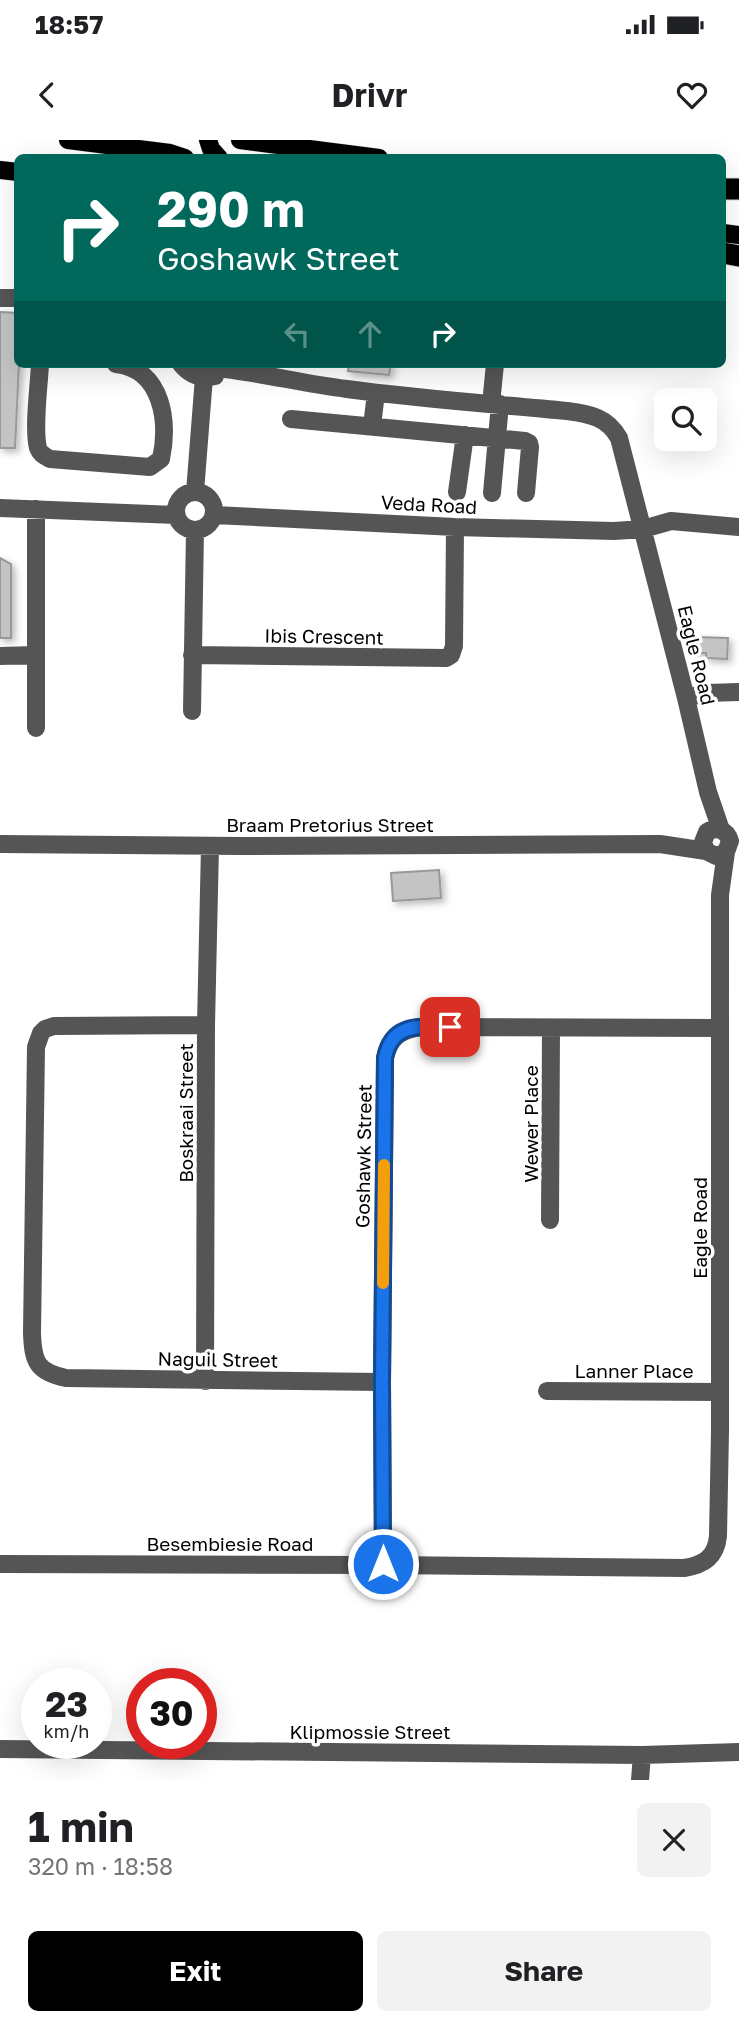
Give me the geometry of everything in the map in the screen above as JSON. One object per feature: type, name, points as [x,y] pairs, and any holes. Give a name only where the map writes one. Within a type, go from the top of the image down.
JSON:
[{"type":"main road","points":[[68,140],[173,154]]},
{"type":"main road","points":[[240,140],[348,154]]},
{"type":"street","points":[[40,368],[37,426],[38,448],[41,453],[50,459],[150,467],[161,459],[163,450],[161,402],[149,379],[131,368]]},
{"type":"street","points":[[185,368],[190,373],[204,377],[213,376],[225,368]]},
{"type":"street","name":"Eagle Road","points":[[250,368],[292,382],[589,414],[605,421],[619,438],[721,840],[718,1536],[716,1548],[709,1559]]},
{"type":"street","points":[[492,493],[497,438],[495,368]]},
{"type":"street","points":[[195,492],[204,377]]},
{"type":"street","points":[[372,426],[376,393]]},
{"type":"street","points":[[290,419],[529,443],[526,493]]},
{"type":"street","points":[[457,492],[464,435]]},
{"type":"street","points":[[188,493],[202,493],[213,505],[214,515],[207,526],[195,530],[183,526],[176,514],[176,506],[188,493]]},
{"type":"street","points":[[0,508],[176,514]]},
{"type":"street","points":[[36,509],[36,728]]},
{"type":"street","name":"Veda Road","points":[[214,515],[455,527],[625,531],[671,521],[739,527]]},
{"type":"street","name":"Ibis Crescent","points":[[192,655],[446,658],[451,655],[454,646],[455,527]]},
{"type":"street","points":[[192,712],[195,530]]},
{"type":"street","points":[[0,656],[36,655]]},
{"type":"street","points":[[686,698],[707,692],[739,692]]},
{"type":"street","name":"Braam Pretorius Street","points":[[0,844],[660,844],[721,840]]},
{"type":"street","name":"Boskraai Street","points":[[205,1381],[206,1025],[210,846]]},
{"type":"street","name":"Naguil Street","points":[[206,1025],[73,1024],[48,1027],[41,1033],[37,1041],[36,1060],[34,1355],[41,1369],[54,1376],[66,1378],[382,1382]]},
{"type":"street","name":"Goshawk Street","points":[[383,1564],[385,1058],[388,1046],[400,1032],[420,1027],[720,1028]]},
{"type":"street","name":"Wewer Place","points":[[551,1028],[551,1220]]},
{"type":"street","name":"Lanner Place","points":[[547,1391],[720,1392]]},
{"type":"street","name":"Besembiesie Road","points":[[0,1564],[383,1564],[684,1568],[709,1559]]},
{"type":"street","name":"Klipmossie Street","points":[[0,1749],[642,1755],[739,1752]]},
{"type":"street","points":[[640,1780],[642,1755]]},
{"type":"building","points":[[0,312],[14,313],[14,368],[19,368],[15,448],[0,448]]},
{"type":"building","points":[[348,368],[390,368],[389,375],[348,371]]},
{"type":"building","points":[[0,558],[11,564],[11,638],[0,638]]},
{"type":"building","points":[[695,637],[728,638],[727,659],[706,658],[706,653],[694,653]]},
{"type":"building","points":[[439,870],[441,898],[393,901],[391,873]]},
{"type":"slow traffic","points":[[383,1283],[384,1165]]},
{"type":"route","points":[[383,1564],[385,1058],[388,1046],[400,1032],[410,1028],[450,1027]]}]
